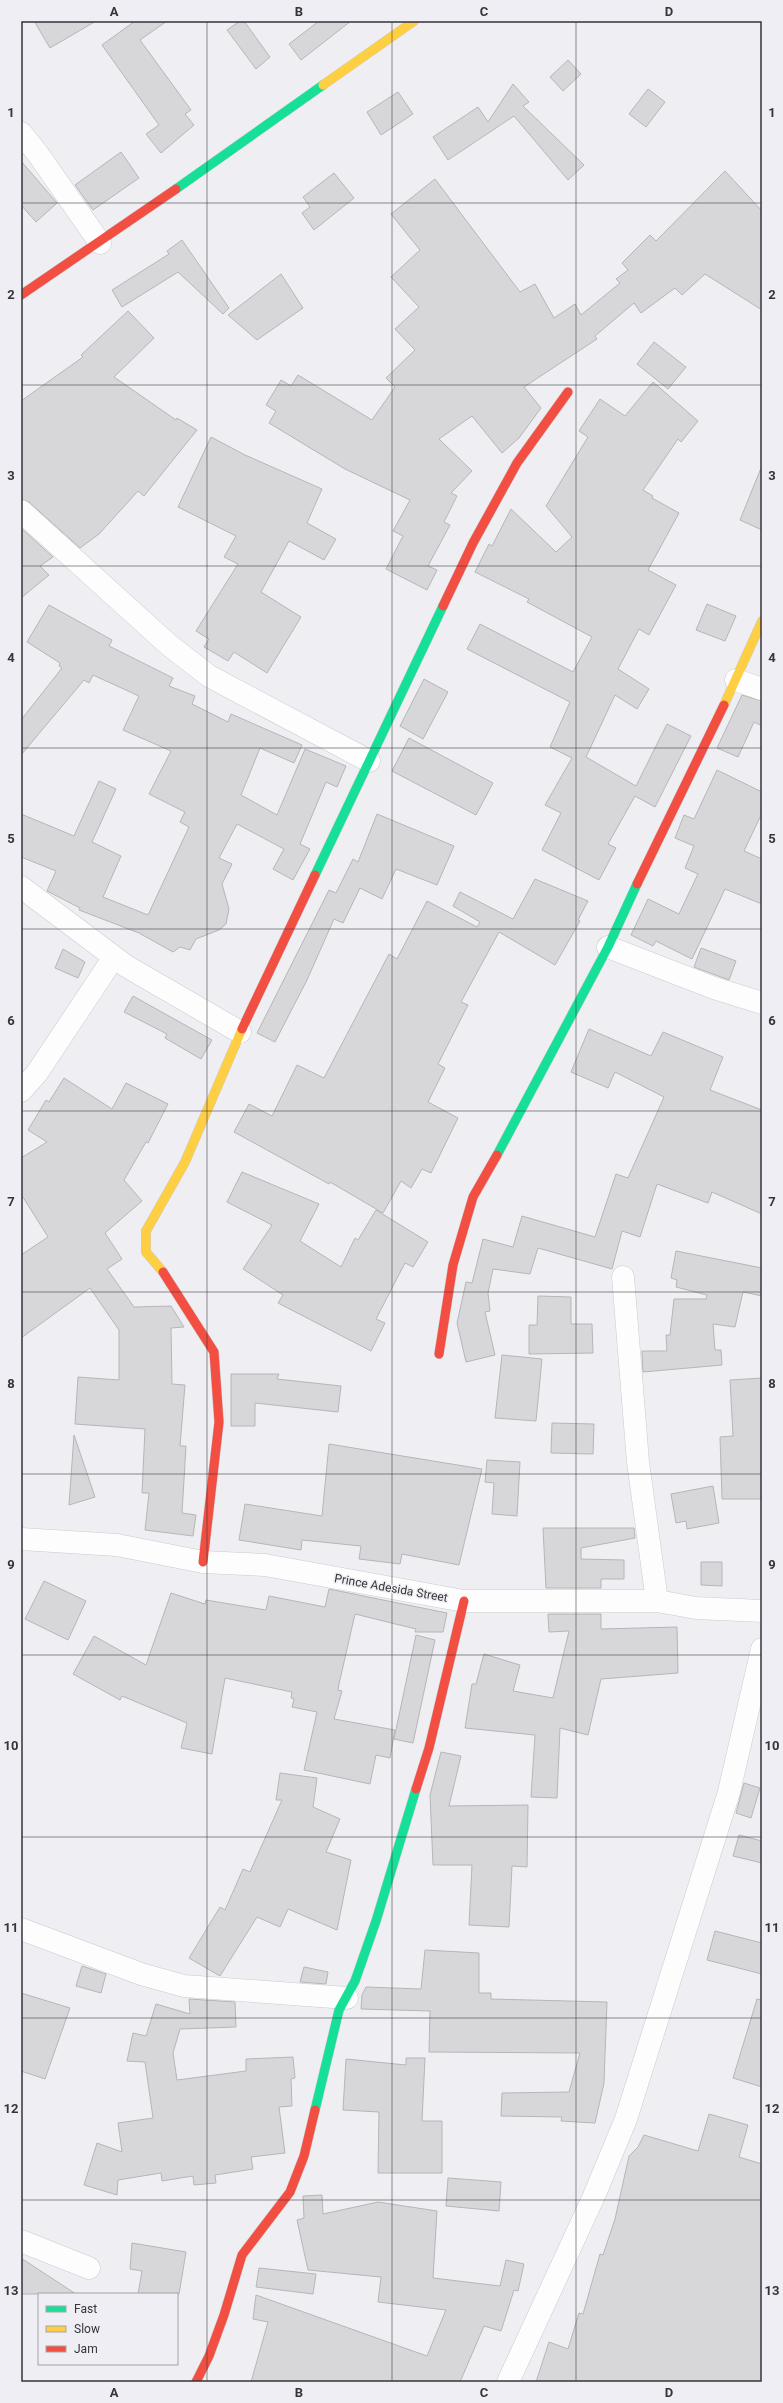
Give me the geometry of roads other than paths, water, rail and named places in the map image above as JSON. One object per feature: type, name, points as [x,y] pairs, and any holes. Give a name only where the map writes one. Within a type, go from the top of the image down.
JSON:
[{"type":"street","points":[[21,295],[100,243],[414,21]]},
{"type":"street","points":[[21,133],[38,154],[100,243]]},
{"type":"street","points":[[203,1562],[219,1422],[214,1352],[171,1283],[146,1252],[146,1231],[185,1162],[240,1032],[473,543],[517,463],[568,392]]},
{"type":"street","points":[[21,511],[67,555],[169,645],[209,676],[369,761]]},
{"type":"street","points":[[439,1354],[453,1265],[473,1197],[514,1125],[608,947],[668,818],[736,680],[762,621]]},
{"type":"street","points":[[736,680],[762,689]]},
{"type":"street","points":[[21,887],[126,966],[240,1032]]},
{"type":"street","points":[[608,947],[714,988],[762,1003]]},
{"type":"street","points":[[21,1091],[37,1073],[114,957]]},
{"type":"street","points":[[623,1277],[638,1462],[657,1601]]},
{"type":"street","name":"Prince Adesida Street","points":[[21,1539],[117,1545],[203,1562],[264,1565],[464,1602],[657,1601],[696,1608],[762,1611]]},
{"type":"street","points":[[196,2382],[209,2356],[224,2315],[242,2255],[290,2192],[304,2156],[339,2010],[347,1998],[355,1981],[376,1921],[429,1748],[464,1602]]},
{"type":"street","points":[[508,2382],[594,2196],[626,2119],[729,1792],[762,1648]]},
{"type":"street","points":[[21,1929],[141,1974],[184,1986],[347,1998]]},
{"type":"street","points":[[21,2241],[89,2268]]}]
